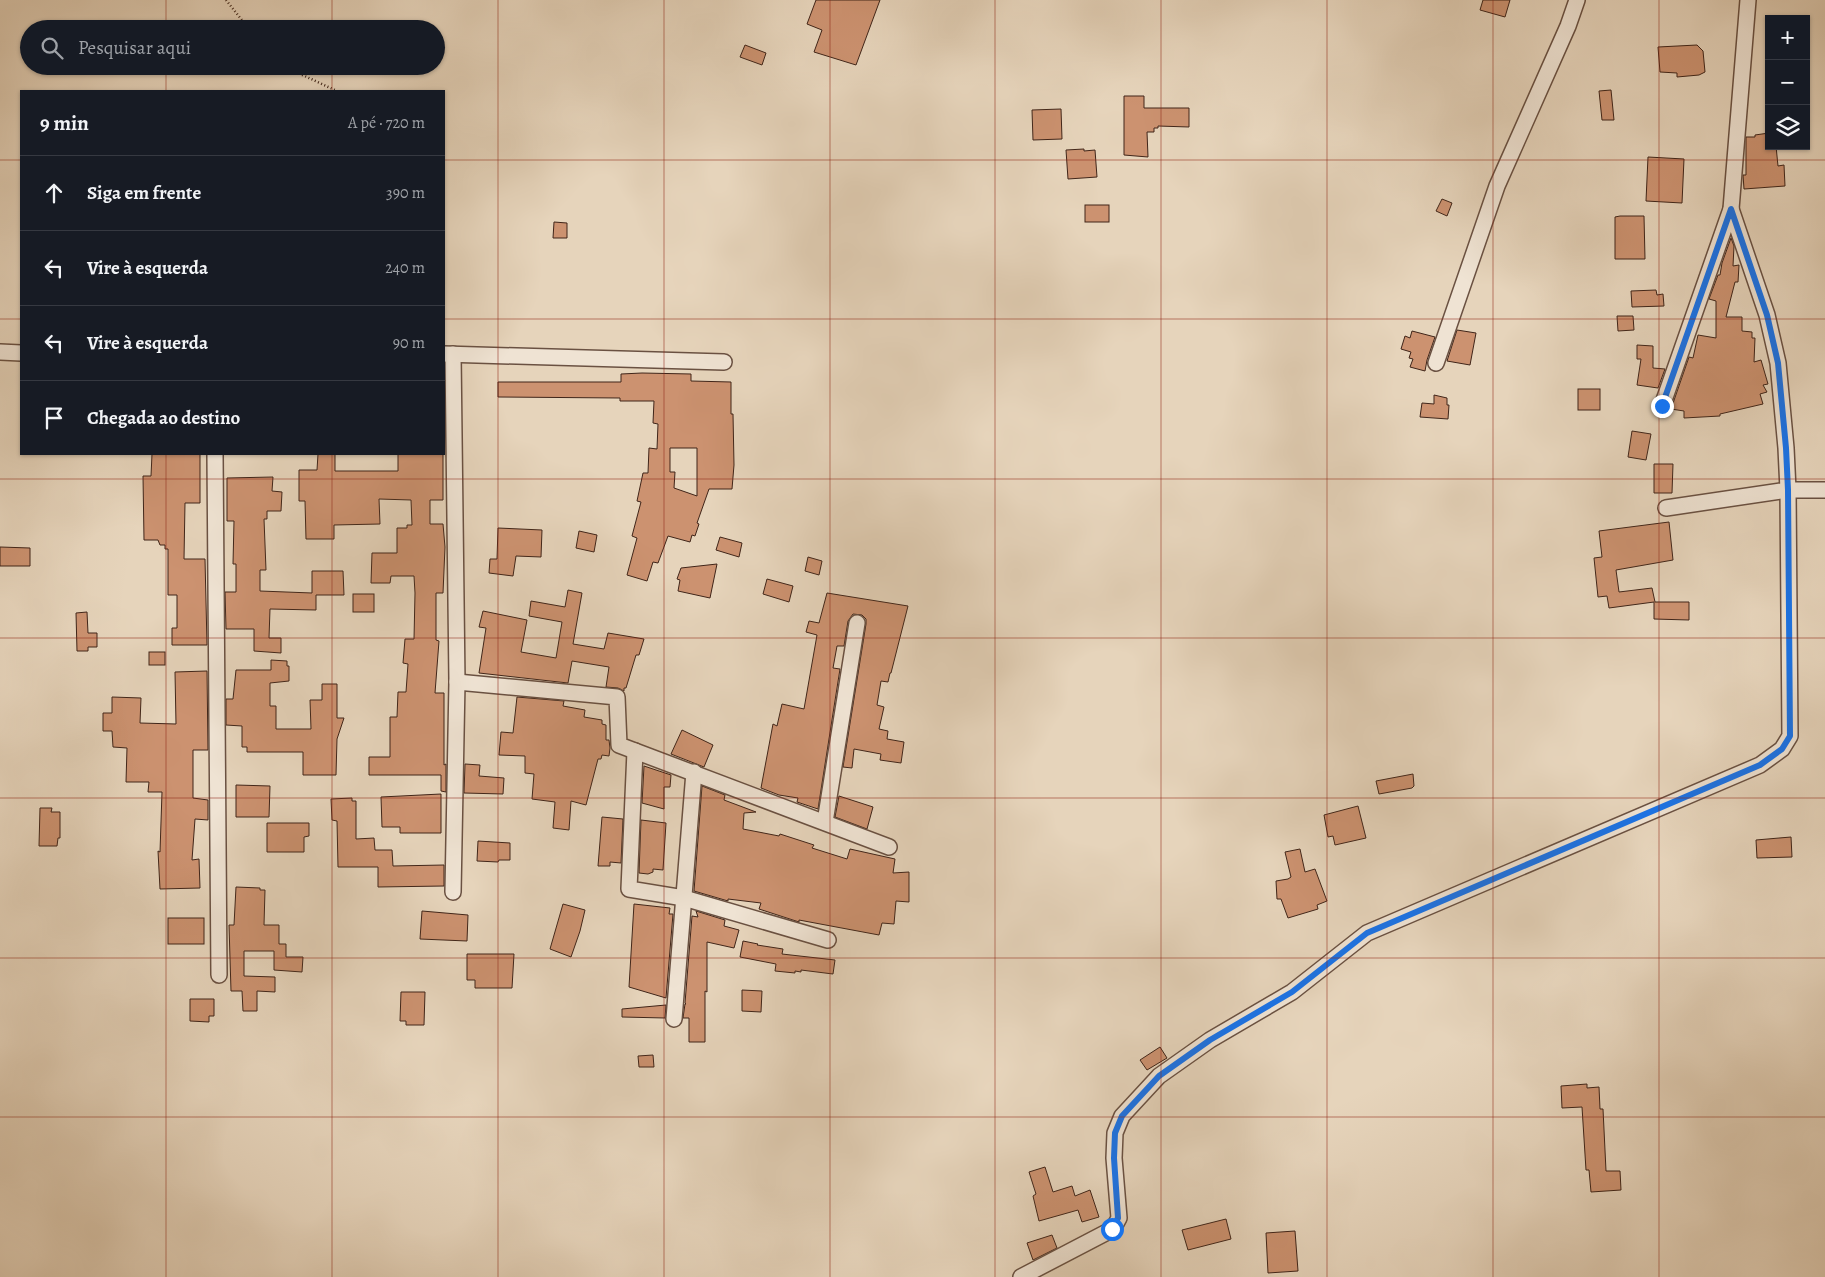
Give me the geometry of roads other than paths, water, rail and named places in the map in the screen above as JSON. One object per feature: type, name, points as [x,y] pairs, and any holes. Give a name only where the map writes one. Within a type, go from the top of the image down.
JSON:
[{"type":"street","points":[[1436,362],[1497,186],[1568,26],[1577,0]]},
{"type":"street","points":[[1662,406],[1731,209],[1748,0]]},
{"type":"street","points":[[1021,1277],[1112,1229],[1118,1218],[1114,1158],[1115,1133],[1122,1116],[1159,1076],[1210,1040],[1292,992],[1367,933],[1760,765],[1782,749],[1790,736],[1788,490],[1778,363],[1767,315],[1731,209]]},
{"type":"street","points":[[0,352],[20,353]]},
{"type":"street","points":[[453,892],[457,682],[448,354],[724,362]]},
{"type":"street","points":[[215,455],[219,975]]},
{"type":"street","points":[[1666,508],[1788,490],[1825,490]]},
{"type":"street","points":[[825,822],[857,623]]},
{"type":"street","points":[[457,682],[617,697],[619,745],[890,847]]},
{"type":"street","points":[[634,751],[629,889],[684,898],[828,940]]},
{"type":"street","points":[[674,1019],[694,772]]}]
